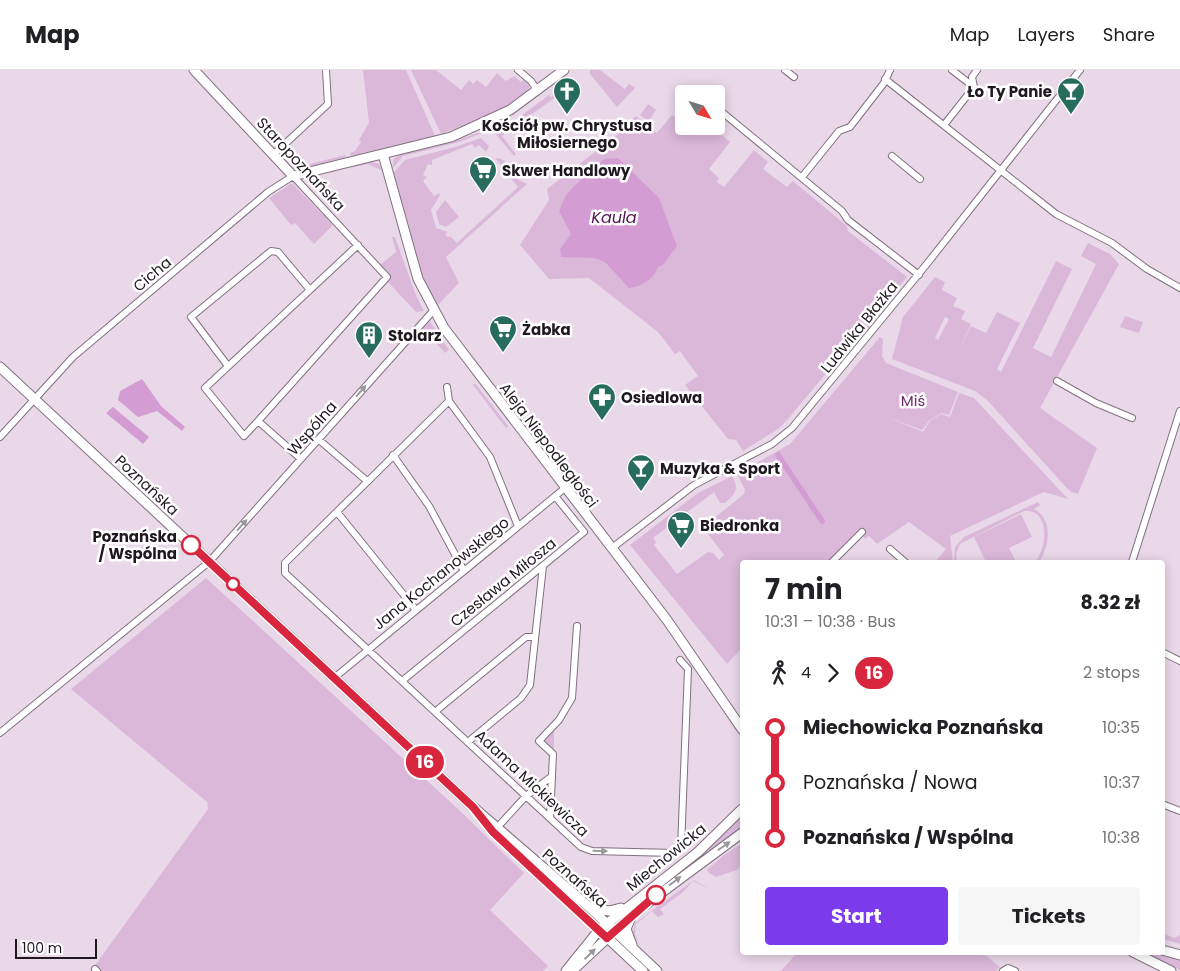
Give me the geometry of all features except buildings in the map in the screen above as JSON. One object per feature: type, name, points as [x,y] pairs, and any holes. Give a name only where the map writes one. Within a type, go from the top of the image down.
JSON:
[{"type":"street","name":"Staropoznańska","points":[[194,70],[387,277],[258,421]]},
{"type":"street","points":[[273,155],[328,104],[326,70]]},
{"type":"street","points":[[518,70],[538,90]]},
{"type":"street","points":[[293,176],[451,137],[497,117],[564,70]]},
{"type":"street","points":[[785,70],[794,77]]},
{"type":"street","points":[[802,177],[838,131],[850,126],[890,70]]},
{"type":"street","points":[[952,70],[974,87]]},
{"type":"street","points":[[944,125],[974,87],[972,77],[976,70]]},
{"type":"street","name":"Ludwika Błażka","points":[[612,548],[694,485],[782,438],[918,275],[1080,70]]},
{"type":"street","points":[[885,79],[1056,214],[1112,243],[1147,270],[1180,288]]},
{"type":"street","points":[[725,114],[842,211],[848,220],[918,275]]},
{"type":"street","name":"Aleja Niepodległości","points":[[383,154],[412,262],[433,311],[455,344],[698,663],[740,726]]},
{"type":"street","points":[[892,156],[920,179]]},
{"type":"street","name":"Cicha","points":[[0,437],[73,357],[268,192],[293,176]]},
{"type":"street","points":[[301,459],[258,421],[244,436],[205,388],[358,245]]},
{"type":"street","points":[[228,366],[190,317],[271,251],[278,252],[310,290]]},
{"type":"street","name":"Wspólna","points":[[0,733],[209,562],[433,311]]},
{"type":"street","name":"Poznańska","points":[[0,367],[496,829],[603,927],[614,930],[657,971]]},
{"type":"street","points":[[1057,382],[1096,403],[1132,418]]},
{"type":"street","points":[[447,387],[449,401],[490,457],[518,526]]},
{"type":"street","points":[[416,610],[337,512],[449,401]]},
{"type":"street","points":[[1133,560],[1180,411]]},
{"type":"street","points":[[318,439],[367,481]]},
{"type":"street","points":[[394,455],[429,506],[464,570]]},
{"type":"street","name":"Jana Kochanowskiego","points":[[334,678],[565,488]]},
{"type":"street","name":"Czesława Miłosza","points":[[402,681],[584,532],[555,496]]},
{"type":"street","name":"Adama Mickiewicza","points":[[337,512],[285,563],[285,573],[469,741],[581,847],[592,851],[675,853],[681,848],[688,669]]},
{"type":"street","points":[[834,560],[862,532]]},
{"type":"street","points":[[890,549],[903,560]]},
{"type":"street","points":[[469,741],[521,698],[527,690],[532,678],[543,566]]},
{"type":"street","points":[[550,818],[553,754],[538,742],[559,720],[572,698],[577,626]]},
{"type":"street","points":[[436,711],[526,637],[535,637]]},
{"type":"street","points":[[1165,654],[1180,661]]},
{"type":"street","points":[[680,660],[688,669],[698,663]]},
{"type":"street","points":[[496,829],[526,796],[552,777]]},
{"type":"street","points":[[1165,805],[1180,811]]},
{"type":"street","name":"Miechowicka","points":[[566,971],[603,927],[632,902],[698,852],[740,811]]},
{"type":"street","name":"Poznańska","points":[[496,829],[588,906],[603,927],[607,938],[643,971]]},
{"type":"street","name":"Miechowicka","points":[[572,971],[634,913],[740,834]]},
{"type":"street","points":[[588,906],[597,910],[613,911],[632,902]]},
{"type":"street","points":[[634,913],[626,929],[634,949]]},
{"type":"street","points":[[1165,951],[1180,956]]},
{"type":"street","points":[[1139,955],[1172,971]]},
{"type":"green space","points":[[363,70],[406,70],[435,136],[351,156],[350,153],[355,151],[361,142],[359,140],[369,123]]},
{"type":"green space","points":[[411,70],[436,70],[461,90],[469,80],[473,84],[477,80],[486,87],[497,73],[506,81],[514,76],[521,82],[525,79],[529,89],[527,93],[492,114],[441,134]]},
{"type":"green space","points":[[590,70],[600,70],[625,89],[629,84],[635,88],[617,107],[590,74]]},
{"type":"green space","points":[[570,79],[574,84],[521,122],[518,118],[549,95],[551,97]]},
{"type":"green space","points":[[648,104],[656,110],[649,121],[640,115]]},
{"type":"green space","points":[[672,115],[675,117],[675,135],[722,135],[730,142],[709,169],[719,178],[717,182],[724,187],[754,150],[768,162],[763,169],[787,187],[793,181],[847,226],[848,231],[907,277],[868,325],[871,328],[868,331],[864,328],[788,419],[778,429],[743,451],[736,440],[728,439],[685,385],[698,376],[680,351],[675,354],[658,332],[589,278],[549,279],[520,245],[549,200],[547,189],[617,135],[636,116],[657,133]]},
{"type":"green space","points":[[515,121],[517,124],[502,136],[516,154],[514,156],[495,133]]},
{"type":"green space","points":[[482,133],[459,142],[403,156],[392,169],[394,159],[400,155],[458,140]]},
{"type":"green space","points":[[481,138],[489,146],[486,152],[479,145],[475,148],[472,144],[432,160],[432,165],[428,164],[423,175],[427,177],[423,181],[434,196],[439,193],[440,195],[431,210],[436,228],[448,232],[445,234],[457,243],[518,187],[495,158],[506,162],[512,168],[517,179],[527,184],[446,257],[459,283],[435,308],[421,282],[393,173],[405,160]]},
{"type":"green space","points":[[345,155],[346,157],[296,170],[287,166],[289,163],[298,167]]},
{"type":"green space","points":[[369,161],[379,164],[383,171],[368,164],[354,167],[353,164]]},
{"type":"green space","points":[[292,183],[333,225],[314,244],[295,223],[291,225],[269,198]]},
{"type":"green space","points":[[445,200],[459,217],[446,227],[439,224],[436,212]]},
{"type":"green space","points":[[392,237],[395,237],[415,293],[424,311],[416,312],[387,281],[391,276],[380,265],[396,252]]},
{"type":"green space","points":[[1088,243],[1110,254],[1119,264],[1040,408],[1097,448],[1078,494],[1071,492],[1064,485],[987,400],[975,391],[892,359],[903,317],[935,277],[945,282],[942,290],[957,298],[953,306],[965,311],[961,319],[971,324],[959,351],[971,326],[986,333],[997,312],[1020,323],[997,369],[1001,372],[1056,261],[1072,269],[1033,348],[1051,357],[1096,264],[1081,256]],"holes":[[[945,317],[949,319],[938,340],[935,338]]]},
{"type":"green space","points":[[1125,316],[1143,322],[1139,333],[1120,327]]},
{"type":"green space","points":[[429,320],[449,350],[445,353],[422,328]]},
{"type":"green space","name":"Miś","points":[[880,337],[883,339],[882,356],[886,363],[958,392],[949,415],[941,413],[929,421],[922,430],[887,417],[923,432],[930,421],[941,414],[950,417],[959,393],[974,398],[1068,499],[1044,492],[950,536],[953,560],[937,560],[946,549],[909,522],[877,544],[869,536],[865,539],[863,536],[865,534],[861,530],[829,560],[740,560],[740,650],[727,664],[630,545],[698,493],[732,476],[736,488],[725,503],[720,503],[714,492],[653,538],[656,542],[654,545],[677,574],[708,552],[713,553],[719,560],[724,555],[703,527],[744,494],[745,490],[737,474],[790,444]]},
{"type":"green space","points":[[475,383],[508,426],[506,428],[473,385]]},
{"type":"green space","points":[[1038,502],[1040,505],[1034,509],[1044,519],[1048,533],[1046,549],[1040,560],[1036,560],[1044,539],[1043,523],[1039,516],[1033,512],[1024,511],[960,544],[956,554],[957,560],[954,560],[955,547],[964,537]]},
{"type":"green space","points":[[1021,514],[1032,537],[1009,548],[1015,560],[985,560],[974,537]]},
{"type":"green space","points":[[206,578],[458,809],[524,873],[490,910],[548,966],[543,971],[91,971],[208,809],[207,802],[71,689]]},
{"type":"green space","points":[[695,669],[697,669],[730,716],[740,737]]},
{"type":"green space","points":[[554,730],[554,748],[553,750],[543,741]]},
{"type":"green space","points":[[740,814],[740,829],[699,859]]},
{"type":"green space","points":[[740,844],[740,866],[737,870],[716,877],[709,873],[707,870]]},
{"type":"green space","points":[[694,880],[709,889],[693,881],[682,893],[660,909],[664,914],[658,917],[652,911],[636,924],[635,934],[642,950],[633,932],[635,923]]},
{"type":"green space","points":[[1165,934],[1174,938],[1180,935],[1180,944],[1165,940]]},
{"type":"green space","points":[[1165,954],[1180,959],[1180,970],[1146,955]]},
{"type":"green space","points":[[795,955],[985,955],[1000,967],[996,971],[781,971]]},
{"type":"water","name":"Kaula","points":[[618,158],[659,198],[677,246],[650,279],[629,288],[605,262],[594,258],[561,257],[560,249],[571,234],[559,211],[566,195],[604,159]]},
{"type":"water","points":[[142,379],[161,406],[185,427],[182,431],[157,411],[138,417],[118,400],[120,391]]},
{"type":"water","points":[[113,407],[149,437],[143,444],[106,413]]},
{"type":"waterway","points":[[778,455],[822,521]]},
{"type":"bus line","name":"16","points":[[191,545],[473,807],[493,832],[607,938],[620,924],[656,895]]},
{"type":"place","name":"Kościół pw. Chrystusa Miłosiernego","points":[[567,115]]},
{"type":"place","name":"Ło Ty Panie","points":[[1071,115]]},
{"type":"place","name":"Skwer Handlowy","points":[[483,194]]},
{"type":"place","name":"Żabka","points":[[503,353]]},
{"type":"place","name":"Stolarz","points":[[369,359]]},
{"type":"place","name":"Osiedlowa","points":[[602,421]]},
{"type":"place","name":"Muzyka & Sport","points":[[641,492]]},
{"type":"place","name":"Poznańska / Wspólna","points":[[191,545]]},
{"type":"place","name":"Biedronka","points":[[681,549]]}]
